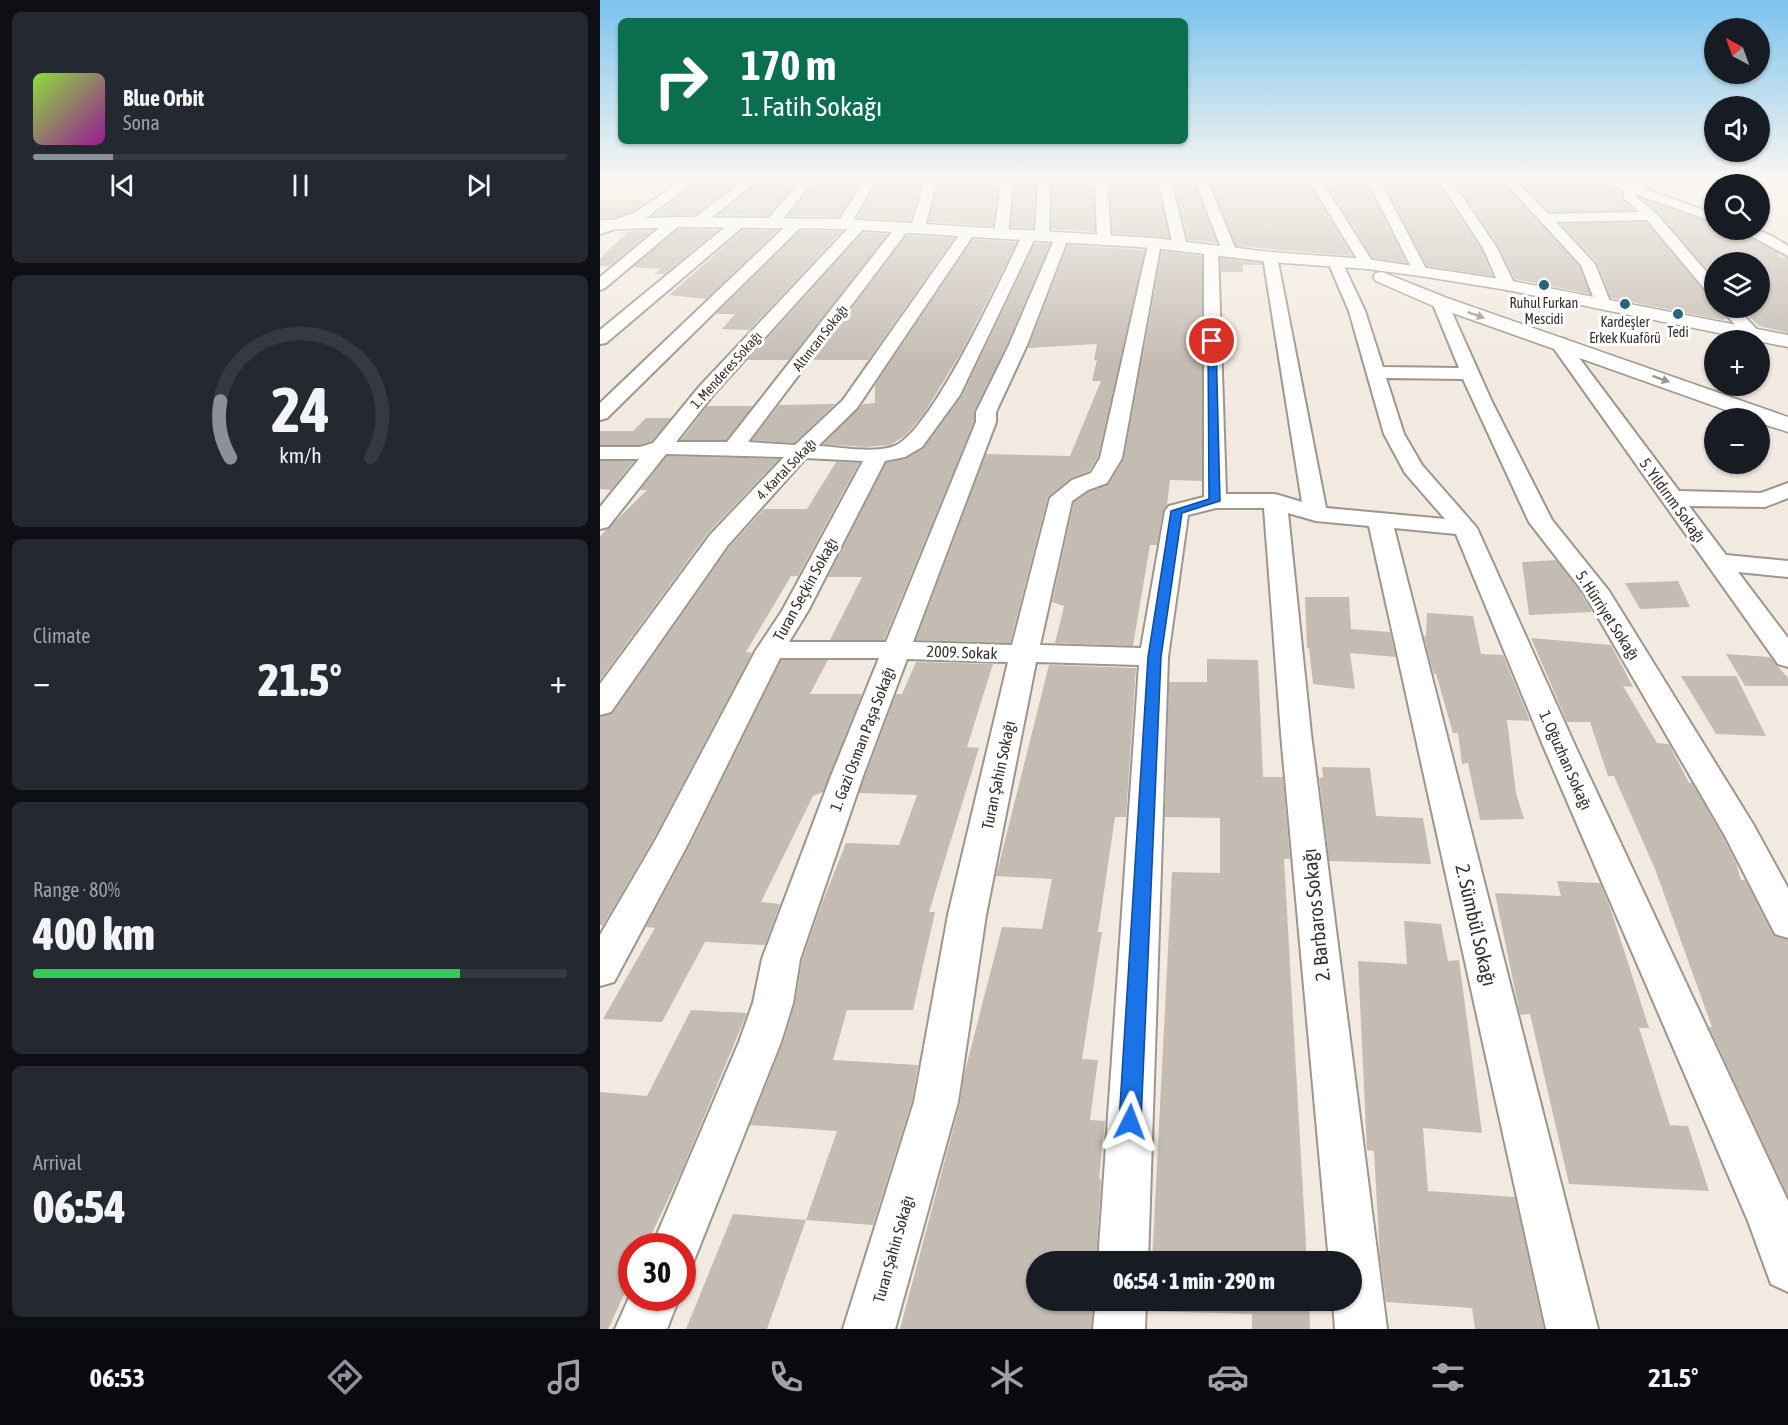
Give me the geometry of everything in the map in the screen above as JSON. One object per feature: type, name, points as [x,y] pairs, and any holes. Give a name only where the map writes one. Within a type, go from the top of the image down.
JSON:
[{"type":"street","points":[[600,285],[655,239]]},
{"type":"street","points":[[600,339],[720,239]]},
{"type":"street","points":[[600,414],[780,239]]},
{"type":"street","name":"1. Menderes Sokağı","points":[[600,522],[706,391],[839,239]]},
{"type":"street","name":"Altıncan Sokağı","points":[[734,448],[901,239]]},
{"type":"street","name":"4. Kartal Sokağı","points":[[600,705],[719,540],[801,451],[850,405],[963,239]]},
{"type":"street","points":[[600,453],[640,453],[659,448],[734,448],[877,455],[898,453],[915,444],[950,395],[1043,239]]},
{"type":"street","name":"1. Gazi Osman Paşa Sokağı","points":[[681,1233],[760,1042],[773,1003],[781,959],[847,776],[986,422],[986,412],[1018,345],[1044,239]]},
{"type":"street","points":[[1092,239],[1167,244],[1270,257],[1367,264],[1420,271],[1507,285],[1740,330]]},
{"type":"street","points":[[1167,239],[1167,244]]},
{"type":"street","points":[[1215,501],[1220,251],[1217,239]]},
{"type":"street","points":[[1352,239],[1367,264],[1384,278],[1440,302],[1788,425]]},
{"type":"street","points":[[1404,239],[1420,271]]},
{"type":"street","points":[[1484,239],[1507,285]]},
{"type":"street","points":[[1565,239],[1588,264],[1603,304]]},
{"type":"street","points":[[1671,239],[1704,278]]},
{"type":"street","points":[[1770,240],[1788,252]]},
{"type":"street","name":"Turan Şahin Sokağı","points":[[869,1329],[936,1102],[967,915],[1024,654],[1062,498],[1080,485],[1099,478],[1112,458],[1167,244]]},
{"type":"street","points":[[1270,257],[1316,513]]},
{"type":"street","name":"1. Oğuzhan Sokağı","points":[[1335,262],[1357,311],[1394,434],[1413,468],[1465,528],[1553,731],[1771,1218],[1788,1267]]},
{"type":"street","name":"5. Hürriyet Sokağı","points":[[1440,302],[1540,522],[1596,591],[1741,833],[1788,923]]},
{"type":"street","points":[[1738,318],[1748,330]]},
{"type":"street","points":[[1770,337],[1788,341]]},
{"type":"street","name":"5. Yıldırım Sokağı","points":[[1559,343],[1788,658]]},
{"type":"street","points":[[1375,372],[1471,374]]},
{"type":"street","name":"Turan Seçkin Sokağı","points":[[600,970],[671,844],[770,650],[795,611],[877,455]]},
{"type":"street","points":[[1671,498],[1765,500],[1788,490]]},
{"type":"street","points":[[1124,1251],[1154,657],[1177,511],[1215,501],[1275,501],[1316,513],[1465,528]]},
{"type":"street","name":"2. Barbaros Sokağı","points":[[1275,501],[1297,745],[1361,1329]]},
{"type":"street","name":"2. Sümbül Sokağı","points":[[1380,521],[1572,1329]]},
{"type":"street","points":[[1718,562],[1788,569]]},
{"type":"street","name":"2009. Sokak","points":[[770,650],[897,650],[1154,657]]},
{"type":"street","points":[[641,1329],[649,1311]]},
{"type":"street","points":[[1119,1329],[1120,1311]]},
{"type":"building","points":[[620,239],[642,239],[609,266],[600,266],[600,258]]},
{"type":"building","points":[[666,239],[707,239],[664,274],[654,274],[661,269],[633,267]]},
{"type":"building","points":[[733,239],[769,239],[706,299],[669,295]]},
{"type":"building","points":[[792,239],[834,239],[749,330],[722,329],[735,314],[716,314]]},
{"type":"building","points":[[857,239],[884,239],[789,360],[748,360]]},
{"type":"building","points":[[904,239],[953,239],[868,360],[813,360]]},
{"type":"building","points":[[973,239],[1017,242],[962,351],[924,414],[906,435],[891,445],[865,447],[823,444],[863,404],[875,403],[875,385]]},
{"type":"building","points":[[1215,239],[1217,243],[1188,240]]},
{"type":"building","points":[[1233,239],[1342,239],[1352,256],[1236,246]]},
{"type":"building","points":[[1361,239],[1394,239],[1406,263],[1373,258]]},
{"type":"building","points":[[1413,239],[1475,239],[1492,276],[1427,266]]},
{"type":"building","points":[[1494,239],[1554,239],[1579,266],[1590,294],[1515,279]]},
{"type":"building","points":[[1575,239],[1660,239],[1704,292],[1704,316],[1611,298],[1597,262]]},
{"type":"building","points":[[1681,239],[1754,240],[1776,252],[1780,257],[1788,258],[1788,333],[1759,326],[1751,318],[1770,318],[1770,252],[1704,252],[1704,266]]},
{"type":"building","points":[[1035,243],[1050,244],[1007,344],[974,411],[974,422],[884,640],[830,640],[862,577],[828,577],[886,463],[905,459],[923,449],[962,396]]},
{"type":"building","points":[[1068,245],[1145,250],[1098,457],[1089,471],[1071,478],[1048,497],[1010,643],[916,640],[986,454],[1070,456],[1101,381],[1092,381],[1097,360],[1094,360],[1097,344],[1028,348]]},
{"type":"building","points":[[1162,251],[1202,256],[1202,320],[1196,320],[1202,348],[1202,481],[1170,480],[1167,505],[1163,511],[1157,545],[1150,545],[1133,646],[1055,643],[1064,606],[1052,602],[1074,502],[1089,492],[1109,484],[1124,458]]},
{"type":"building","points":[[1221,258],[1262,263],[1262,265],[1243,265],[1243,272],[1221,272]]},
{"type":"building","points":[[835,404],[794,443],[752,440],[779,405]]},
{"type":"building","points":[[707,406],[753,406],[726,440],[681,440]]},
{"type":"building","points":[[646,418],[671,418],[652,441],[640,445],[600,445],[600,431],[633,431]]},
{"type":"building","points":[[667,456],[779,459],[708,533],[600,680],[600,536],[647,490],[640,490]]},
{"type":"building","points":[[600,461],[634,461],[611,490],[600,489]]},
{"type":"building","points":[[836,462],[859,463],[798,576],[791,576],[746,652],[752,653],[654,838],[603,925],[600,925],[600,717],[613,713],[730,546],[764,509],[807,509]]},
{"type":"building","points":[[1556,560],[1582,594],[1592,612],[1529,615],[1522,562]]},
{"type":"building","points":[[1678,581],[1690,607],[1640,609],[1625,583]]},
{"type":"building","points":[[1305,597],[1349,597],[1351,629],[1390,632],[1396,657],[1350,653],[1355,689],[1313,684],[1309,648],[1307,648]]},
{"type":"building","points":[[1427,613],[1473,616],[1481,654],[1503,655],[1530,721],[1507,720],[1516,793],[1524,819],[1480,820],[1468,763],[1462,764],[1458,733],[1453,733],[1430,661],[1424,636],[1426,636]]},
{"type":"building","points":[[1531,638],[1611,645],[1633,687],[1623,686],[1657,743],[1669,744],[1689,783],[1692,783],[1723,837],[1736,863],[1741,880],[1745,880],[1773,935],[1788,940],[1788,1196],[1709,1027],[1712,1027],[1655,869],[1614,776],[1608,776],[1590,722],[1567,722]]},
{"type":"building","points":[[1726,654],[1770,657],[1788,678],[1788,686],[1745,686]]},
{"type":"building","points":[[1207,659],[1258,660],[1263,777],[1283,777],[1290,859],[1284,859],[1306,1251],[1153,1251],[1172,872],[1220,873],[1220,818],[1165,817],[1169,682],[1207,682]]},
{"type":"building","points":[[781,660],[828,660],[810,694],[862,694],[823,792],[813,796],[761,902],[780,904],[765,945],[705,942],[662,1022],[603,1019],[655,928],[646,927],[690,845]]},
{"type":"building","points":[[916,662],[993,664],[967,747],[979,748],[929,912],[935,912],[913,1010],[847,1010],[833,1060],[918,1065],[912,1101],[873,1225],[806,1220],[837,1131],[750,1125],[783,1043],[795,1003],[802,960],[846,843],[899,845],[906,826],[917,795],[859,793],[896,694],[902,694]]},
{"type":"building","points":[[1049,665],[1136,668],[1126,817],[1115,817],[1098,932],[1102,932],[1082,1059],[1098,1060],[1090,1120],[1105,1121],[1099,1179],[1101,1180],[1097,1251],[1026,1251],[1026,1311],[1093,1311],[1091,1329],[900,1329],[960,1103],[964,1075],[1002,927],[1042,929],[1052,879],[996,876]]},
{"type":"building","points":[[1681,676],[1736,676],[1766,736],[1716,734]]},
{"type":"building","points":[[1322,767],[1370,768],[1376,816],[1423,818],[1431,864],[1329,861],[1319,777],[1323,778]]},
{"type":"building","points":[[1557,881],[1600,883],[1649,1028],[1639,1028],[1670,1125],[1688,1126],[1709,1191],[1569,1184],[1530,1014],[1520,1015],[1495,893],[1561,896]]},
{"type":"building","points":[[1404,921],[1441,924],[1448,961],[1459,960],[1482,1133],[1423,1128],[1428,1191],[1515,1197],[1544,1329],[1475,1329],[1472,1308],[1386,1302],[1380,1258],[1374,1151],[1367,1150],[1358,961],[1407,964]]},
{"type":"building","points":[[691,1010],[747,1013],[682,1170],[652,1233],[618,1233],[618,1308],[608,1329],[600,1329],[600,1092],[647,1096]]},
{"type":"building","points":[[733,1214],[806,1220],[767,1329],[686,1329],[693,1311],[696,1311],[696,1305]]},
{"type":"building","points":[[1149,1311],[1309,1311],[1310,1329],[1252,1329],[1252,1314]]},
{"type":"place","name":"Ruhul Furkan Mescidi","points":[[1544,285]]},
{"type":"place","name":"Kardeşler Erkek Kuaförü","points":[[1625,304]]},
{"type":"place","name":"Tedi","points":[[1678,314]]},
{"type":"route","points":[[1130,1122],[1154,657],[1177,511],[1215,501],[1212,341]]}]
